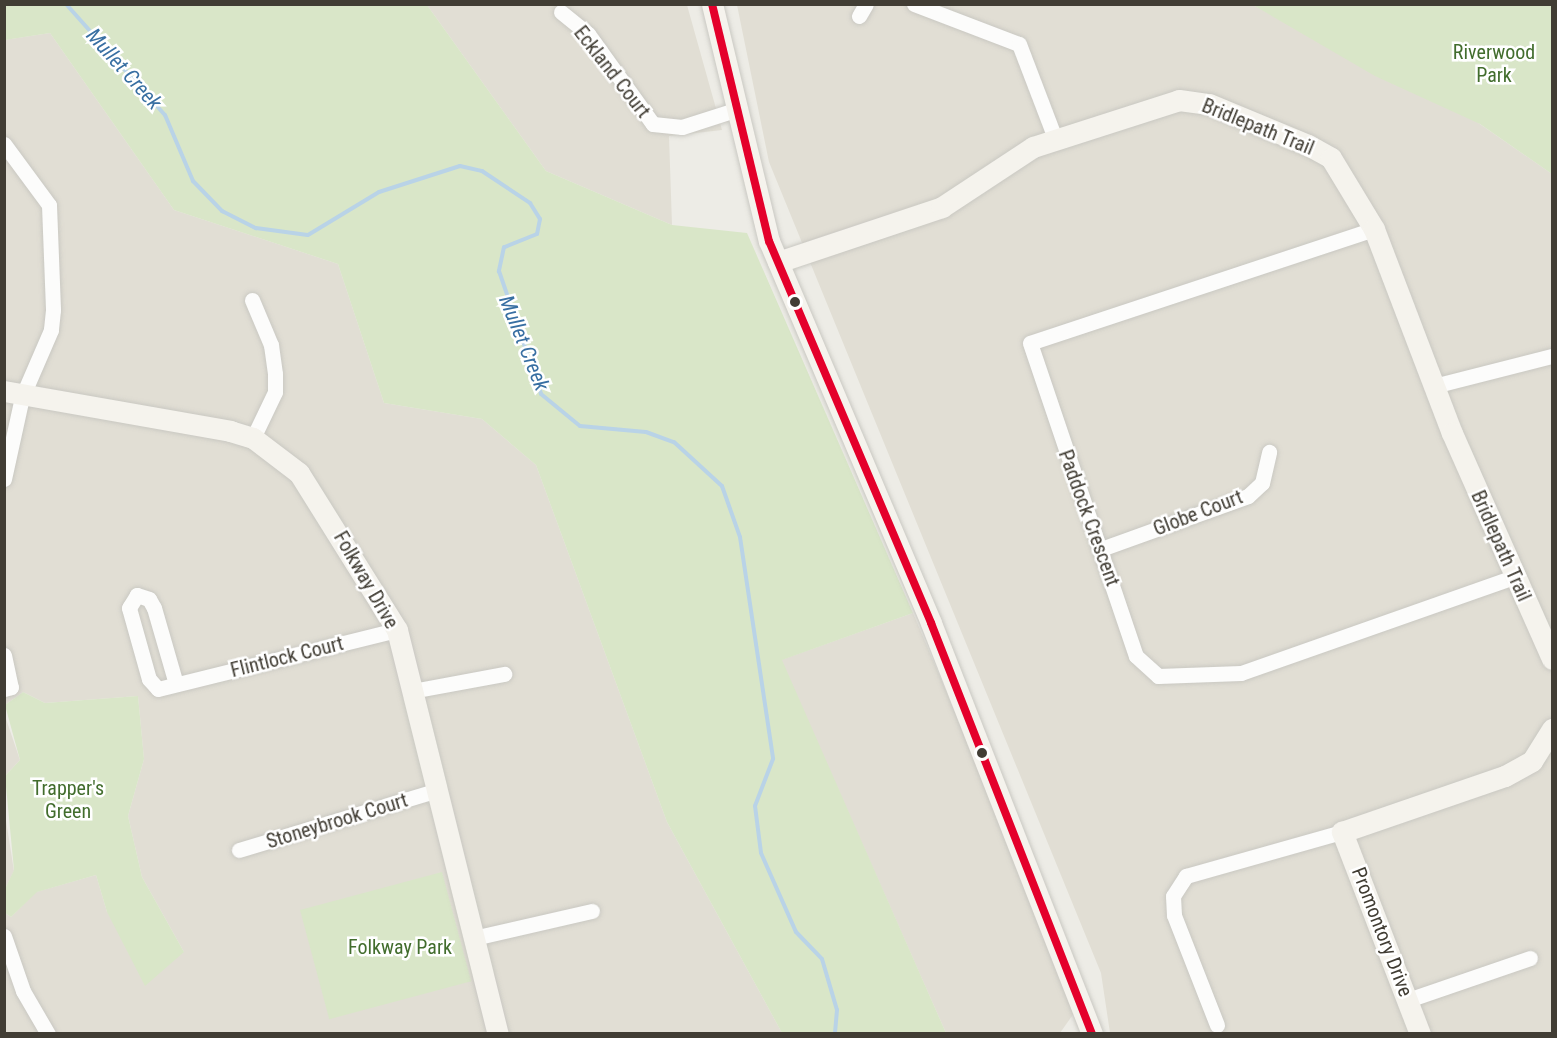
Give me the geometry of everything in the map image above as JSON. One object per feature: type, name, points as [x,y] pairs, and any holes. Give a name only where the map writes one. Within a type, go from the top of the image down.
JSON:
[{"type":"street","points":[[712,4],[735,110],[778,262],[931,623],[1092,1034]]},
{"type":"street","points":[[914,4],[1019,44],[1056,141]]},
{"type":"street","name":"Eckland Court","points":[[561,12],[588,34],[653,124],[682,127],[735,110]]},
{"type":"street","name":"Bridlepath Trail","points":[[778,262],[942,207],[1009,159],[1179,100],[1196,100],[1331,158],[1374,229],[1434,386],[1513,577],[1552,658]]},
{"type":"street","points":[[4,144],[40,190],[51,222],[51,330],[13,394],[4,479]]},
{"type":"street","name":"Paddock Crescent","points":[[1374,229],[1030,343],[1033,363],[1101,549],[1136,656],[1158,676],[1241,673],[1513,577]]},
{"type":"street","points":[[252,300],[271,345],[275,374],[275,392],[253,438]]},
{"type":"street","points":[[1434,386],[1552,356]]},
{"type":"street","name":"Folkway Drive","points":[[13,394],[253,438],[284,458],[314,493],[397,630],[435,791],[498,1034]]},
{"type":"street","name":"Globe Court","points":[[1101,549],[1248,496],[1262,483],[1269,452]]},
{"type":"street","name":"Flintlock Court","points":[[176,684],[154,608],[149,598],[137,595],[129,608],[149,679],[158,689],[397,630]]},
{"type":"street","points":[[4,655],[11,687],[4,689]]},
{"type":"street","points":[[411,691],[504,674]]},
{"type":"street","points":[[1217,1025],[1174,915],[1173,896],[1186,876],[1342,832],[1505,776],[1532,761],[1552,729]]},
{"type":"street","name":"Stoneybrook Court","points":[[239,850],[435,791]]},
{"type":"street","name":"Promontory Drive","points":[[1342,832],[1420,1034]]},
{"type":"street","points":[[474,938],[592,910]]},
{"type":"street","points":[[4,936],[23,992],[48,1034]]},
{"type":"street","points":[[1408,1000],[1530,958]]},
{"type":"shaded area","points":[[427,5],[687,5],[722,130],[669,136],[672,225],[546,171]]},
{"type":"shaded area","points":[[737,5],[1253,5],[1474,120],[1552,174],[1552,1033],[1110,1033],[1101,973],[769,162]]},
{"type":"shaded area","points":[[50,33],[174,210],[338,264],[384,403],[482,419],[536,465],[667,822],[782,1033],[5,1033],[5,913],[11,917],[36,892],[96,875],[107,912],[184,952],[142,877],[128,816],[144,759],[138,696],[45,703],[23,692],[5,705],[4,40]]},
{"type":"shaded area","points":[[913,613],[1079,1006],[1060,1033],[946,1033],[781,660]]},
{"type":"shaded area","points":[[4,713],[20,760],[5,776],[4,776]]},
{"type":"shaded area","points":[[5,814],[14,871],[5,889]]},
{"type":"green space","points":[[4,5],[427,5],[546,171],[672,225],[747,233],[913,613],[782,660],[946,1033],[782,1033],[667,822],[536,465],[482,419],[384,403],[338,264],[174,210],[50,33],[5,40]]},
{"type":"green space","name":"Riverwood Park","points":[[1253,5],[1552,5],[1552,174],[1480,124],[1375,76]]},
{"type":"green space","name":"Trapper's Green","points":[[23,692],[45,703],[138,696],[144,759],[128,816],[142,877],[184,952],[145,986],[107,912],[96,875],[37,892],[11,917],[5,913],[5,889],[14,870],[5,776],[20,760],[5,705]]},
{"type":"green space","name":"Folkway Park","points":[[442,872],[471,981],[329,1019],[300,910]]},
{"type":"waterway","name":"Mullet Creek","points":[[66,4],[165,115],[193,181],[222,211],[256,228],[308,235],[379,192],[460,166],[482,171],[530,203],[540,219],[537,234],[504,247],[499,271],[541,394],[580,426],[646,432],[674,442],[722,486],[740,537],[773,759],[755,806],[761,853],[796,932],[822,959],[837,1010],[835,1034]]},
{"type":"transit line","points":[[712,4],[769,241],[931,623],[1092,1034]]}]
